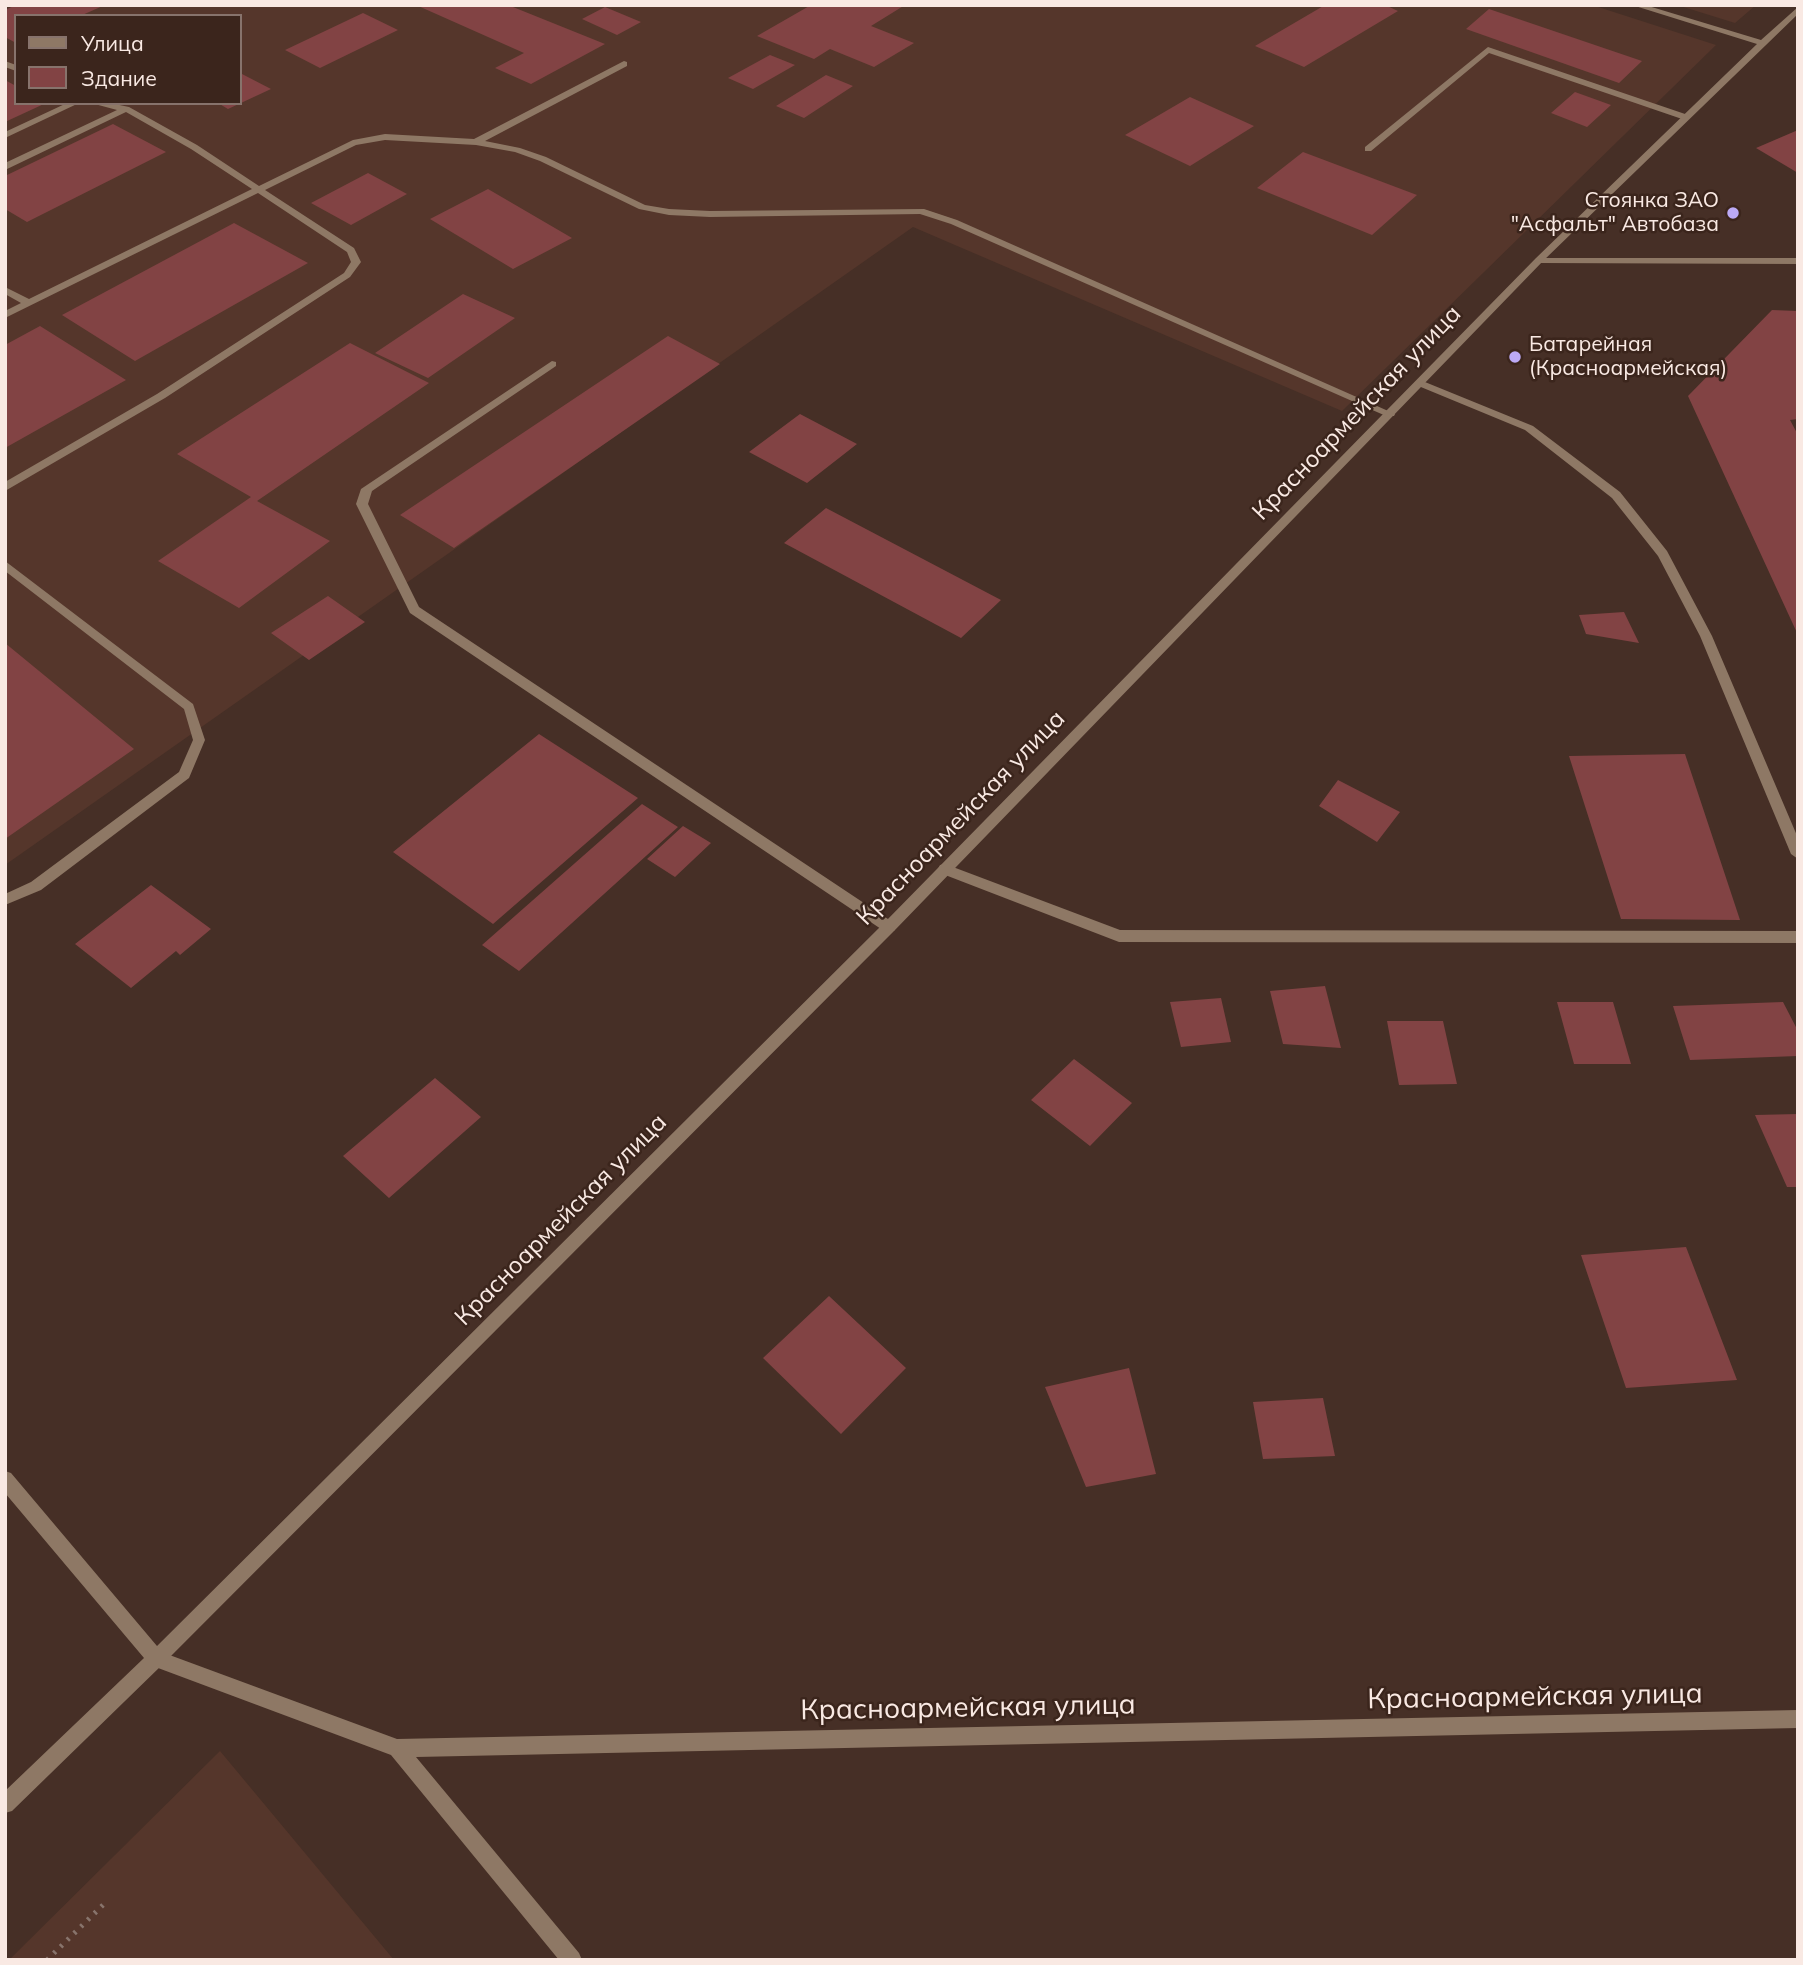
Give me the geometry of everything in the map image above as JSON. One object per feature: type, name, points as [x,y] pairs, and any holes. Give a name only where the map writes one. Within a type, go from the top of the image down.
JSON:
[{"type":"street","points":[[1636,5],[1761,43]]},
{"type":"street","name":"Красноармейская улица","points":[[5,1804],[156,1659],[889,927],[1539,260],[1798,9]]},
{"type":"street","points":[[1368,149],[1488,50],[1685,117]]},
{"type":"street","points":[[476,142],[624,64]]},
{"type":"street","points":[[5,135],[71,105]]},
{"type":"street","points":[[5,487],[161,396],[347,275],[356,262],[351,250],[194,147],[126,110],[104,105]]},
{"type":"street","points":[[5,167],[126,110]]},
{"type":"street","points":[[5,315],[353,143],[385,136],[476,142],[517,150],[642,206],[669,212],[710,215],[921,211],[954,222],[1390,414]]},
{"type":"street","points":[[1539,260],[1798,261]]},
{"type":"street","points":[[5,290],[28,303]]},
{"type":"street","points":[[552,363],[367,489],[362,504],[414,610],[889,927]]},
{"type":"street","points":[[1420,383],[1529,428],[1616,495],[1663,554],[1706,636],[1798,854]]},
{"type":"street","points":[[5,565],[189,707],[199,740],[184,775],[36,886],[5,900]]},
{"type":"street","points":[[945,869],[1119,936],[1798,937]]},
{"type":"street","points":[[5,1479],[156,1659]]},
{"type":"street","name":"Красноармейская улица","points":[[156,1659],[397,1748],[1798,1719]]},
{"type":"street","points":[[397,1748],[572,1960]]},
{"type":"path","points":[[47,1960],[106,1902]]},
{"type":"shaded area","points":[[5,5],[1592,5],[1716,45],[1342,411],[913,227],[5,865]]},
{"type":"shaded area","points":[[1677,5],[1756,5],[1735,23]]},
{"type":"shaded area","points":[[220,1751],[394,1960],[9,1960]]},
{"type":"building","points":[[16,5],[105,5],[85,14],[14,14],[14,42],[5,37],[5,10]]},
{"type":"building","points":[[416,5],[508,5],[605,44],[531,84],[495,68],[524,53]]},
{"type":"building","points":[[811,5],[905,5],[871,26],[914,43],[874,67],[830,49],[814,59],[757,36]]},
{"type":"building","points":[[1325,5],[1385,5],[1398,11],[1304,67],[1255,46]]},
{"type":"building","points":[[605,7],[641,22],[617,35],[582,19]]},
{"type":"building","points":[[1489,9],[1642,61],[1619,83],[1466,29]]},
{"type":"building","points":[[363,13],[398,30],[320,68],[285,50]]},
{"type":"building","points":[[770,55],[795,65],[753,89],[728,78]]},
{"type":"building","points":[[242,74],[271,89],[242,102]]},
{"type":"building","points":[[826,75],[853,86],[804,118],[776,106]]},
{"type":"building","points":[[5,80],[14,85],[14,105],[42,105],[5,122]]},
{"type":"building","points":[[1575,92],[1611,105],[1587,127],[1551,113]]},
{"type":"building","points":[[1190,97],[1254,126],[1190,166],[1125,135]]},
{"type":"building","points":[[113,124],[166,152],[27,222],[5,209],[5,176]]},
{"type":"building","points":[[1798,130],[1798,173],[1756,148]]},
{"type":"building","points":[[1303,152],[1417,195],[1372,235],[1257,188]]},
{"type":"building","points":[[368,173],[407,194],[351,225],[311,203]]},
{"type":"building","points":[[488,189],[572,238],[513,269],[430,219]]},
{"type":"building","points":[[234,223],[308,263],[135,361],[62,315]]},
{"type":"building","points":[[463,294],[515,318],[428,378],[375,353]]},
{"type":"building","points":[[1772,310],[1798,311],[1798,419],[1790,420],[1798,435],[1798,635],[1688,396]]},
{"type":"building","points":[[40,326],[126,380],[5,448],[5,345]]},
{"type":"building","points":[[668,336],[720,364],[454,548],[400,515]]},
{"type":"building","points":[[350,343],[429,383],[257,501],[330,541],[239,608],[158,561],[251,497],[177,454]]},
{"type":"building","points":[[800,414],[857,444],[807,483],[749,452]]},
{"type":"building","points":[[826,508],[1001,600],[961,638],[784,543]]},
{"type":"building","points":[[328,596],[365,622],[309,660],[271,633]]},
{"type":"building","points":[[1624,612],[1639,643],[1586,634],[1579,615]]},
{"type":"building","points":[[5,643],[134,749],[5,839]]},
{"type":"building","points":[[539,734],[638,798],[493,924],[393,852]]},
{"type":"building","points":[[1685,754],[1740,920],[1621,919],[1569,756]]},
{"type":"building","points":[[1338,780],[1400,812],[1377,842],[1319,806]]},
{"type":"building","points":[[642,804],[678,827],[519,971],[482,945]]},
{"type":"building","points":[[683,826],[711,843],[675,877],[647,859]]},
{"type":"building","points":[[151,885],[211,929],[180,955],[176,951],[131,988],[75,944]]},
{"type":"building","points":[[1325,986],[1341,1048],[1283,1044],[1270,991]]},
{"type":"building","points":[[1221,998],[1231,1042],[1181,1047],[1170,1002]]},
{"type":"building","points":[[1557,1002],[1613,1002],[1631,1064],[1574,1064]]},
{"type":"building","points":[[1783,1002],[1798,1031],[1798,1056],[1690,1060],[1673,1006]]},
{"type":"building","points":[[1387,1021],[1443,1021],[1457,1084],[1399,1085]]},
{"type":"building","points":[[1074,1059],[1132,1103],[1090,1146],[1031,1100]]},
{"type":"building","points":[[435,1078],[481,1117],[389,1198],[343,1156]]},
{"type":"building","points":[[1798,1114],[1798,1187],[1787,1187],[1755,1115]]},
{"type":"building","points":[[1686,1247],[1737,1380],[1626,1388],[1581,1255]]},
{"type":"building","points":[[829,1296],[906,1368],[841,1434],[763,1358]]},
{"type":"building","points":[[1129,1368],[1156,1474],[1086,1487],[1045,1387]]},
{"type":"building","points":[[1323,1398],[1335,1456],[1263,1459],[1253,1402]]},
{"type":"place","name":"Стоянка ЗАО \"Асфальт\" Автобаза","points":[[1733,213]]},
{"type":"place","name":"Батарейная (Красноармейская)","points":[[1515,357]]}]
